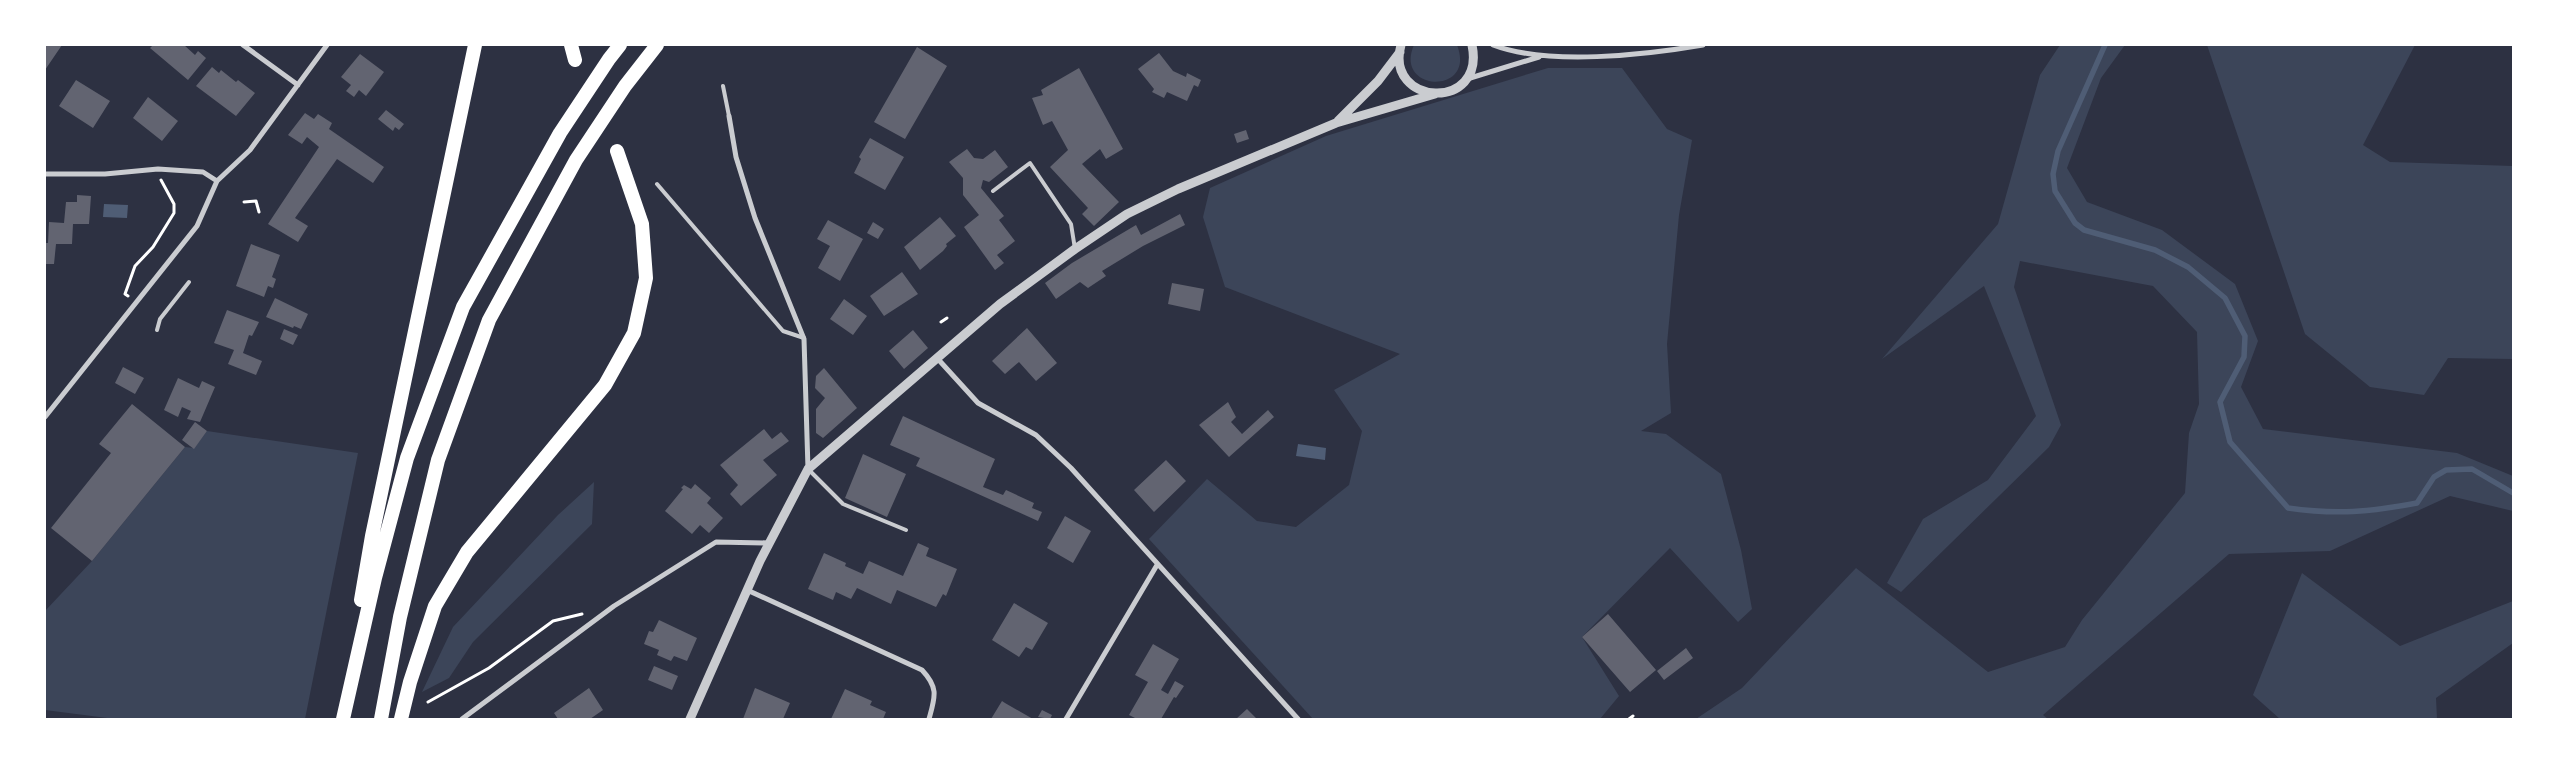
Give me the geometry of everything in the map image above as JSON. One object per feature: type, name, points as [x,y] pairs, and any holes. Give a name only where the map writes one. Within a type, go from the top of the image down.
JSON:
[{"type":"highway","points":[[342,719],[372,536],[475,45]]},
{"type":"highway","points":[[571,45],[575,60]]},
{"type":"highway","points":[[342,719],[375,578],[407,458],[463,307],[560,132],[620,45]]},
{"type":"highway","points":[[381,719],[400,617],[438,460],[489,320],[576,160],[625,86],[657,45]]},
{"type":"highway","points":[[402,719],[410,682],[436,606],[467,552],[605,385],[634,333],[646,278],[642,224],[617,151]]},
{"type":"street","points":[[243,45],[298,86]]},
{"type":"street","points":[[45,417],[134,302],[197,226],[217,181],[250,150],[326,45]]},
{"type":"street","points":[[690,719],[769,543],[808,469],[1000,304],[1075,249],[1127,214],[1169,193],[1336,123],[1435,94],[1447,93],[1458,88],[1467,79],[1473,63],[1472,45]]},
{"type":"street","points":[[1493,45],[1540,56],[1658,52],[1703,45]]},
{"type":"street","points":[[1401,48],[1400,64],[1404,76],[1412,85],[1423,92],[1435,94]]},
{"type":"street","points":[[1336,123],[1378,81],[1401,48]]},
{"type":"street","points":[[1467,79],[1540,56]]},
{"type":"street","points":[[729,116],[736,157],[755,218],[804,338],[808,469]]},
{"type":"street","points":[[45,174],[96,174],[158,169],[202,172],[217,181]]},
{"type":"street","points":[[937,358],[978,402],[1036,435],[1050,448],[1298,719]]},
{"type":"street","points":[[462,719],[614,606],[716,542],[769,543]]},
{"type":"street","points":[[1066,719],[1157,565]]},
{"type":"street","points":[[747,590],[922,670],[933,681],[935,698],[929,719]]},
{"type":"lane","points":[[723,86],[729,116]]},
{"type":"lane","points":[[993,191],[1030,163],[1071,224],[1075,249]]},
{"type":"lane","points":[[657,184],[783,331],[804,338]]},
{"type":"lane","points":[[157,330],[160,319],[188,282]]},
{"type":"lane","points":[[808,469],[843,504],[906,530]]},
{"type":"path","points":[[134,302],[125,294],[135,266],[153,247],[174,212],[174,204],[162,185],[158,169]]},
{"type":"path","points":[[244,202],[256,201],[259,212]]},
{"type":"path","points":[[941,322],[947,318]]},
{"type":"path","points":[[428,702],[489,668],[553,621],[588,613]]},
{"type":"shaded area","points":[[1414,45],[1457,45],[1460,62],[1456,73],[1447,80],[1435,82],[1424,79],[1415,72],[1411,61]]},
{"type":"shaded area","points":[[2060,45],[2125,45],[2101,78],[2067,168],[2087,202],[2162,230],[2235,284],[2258,341],[2241,387],[2263,429],[2457,453],[2513,476],[2513,511],[2450,496],[2330,551],[2229,554],[2043,715],[2048,719],[1696,719],[1742,688],[1856,568],[1988,672],[2065,647],[2082,620],[2185,493],[2189,433],[2199,404],[2197,332],[2153,286],[2020,261],[2014,287],[2061,425],[2049,447],[1901,592],[1887,583],[1923,519],[1988,480],[2036,416],[1984,286],[1882,359],[1998,224],[2040,75]]},
{"type":"shaded area","points":[[2207,45],[2415,45],[2363,145],[2390,162],[2513,166],[2513,359],[2448,358],[2424,395],[2370,387],[2305,334]]},
{"type":"shaded area","points":[[1548,68],[1622,68],[1667,129],[1692,140],[1679,215],[1667,344],[1671,413],[1641,431],[1666,434],[1721,474],[1741,550],[1752,609],[1738,622],[1670,548],[1582,637],[1619,696],[1600,719],[1313,719],[1149,539],[1207,479],[1257,521],[1296,527],[1349,485],[1362,431],[1334,390],[1400,354],[1225,287],[1203,217],[1210,188],[1326,136]]},
{"type":"shaded area","points":[[104,204],[128,205],[127,218],[103,217]]},
{"type":"shaded area","points":[[207,431],[358,453],[305,719],[115,719],[45,710],[45,611],[92,561],[185,447],[194,448]]},
{"type":"shaded area","points":[[1298,444],[1326,448],[1325,460],[1296,456]]},
{"type":"shaded area","points":[[594,482],[592,524],[473,642],[449,678],[422,692],[453,627],[558,515]]},
{"type":"shaded area","points":[[2302,573],[2400,646],[2513,601],[2513,643],[2436,698],[2437,719],[2280,719],[2253,695]]},
{"type":"building","points":[[45,45],[62,45],[45,70]]},
{"type":"building","points":[[153,45],[184,45],[195,55],[198,51],[206,58],[188,80],[150,48]]},
{"type":"building","points":[[917,47],[947,66],[905,139],[874,122]]},
{"type":"building","points":[[1159,53],[1173,71],[1186,77],[1187,73],[1201,80],[1198,87],[1194,85],[1187,101],[1167,92],[1164,98],[1152,92],[1154,89],[1138,69]]},
{"type":"building","points":[[360,54],[384,72],[366,96],[359,90],[354,97],[346,91],[351,85],[341,77]]},
{"type":"building","points":[[212,67],[219,73],[221,70],[236,82],[238,80],[255,93],[236,116],[196,86]]},
{"type":"building","points":[[1079,68],[1123,149],[1106,159],[1100,149],[1082,164],[1119,202],[1094,226],[1082,214],[1088,208],[1050,167],[1068,150],[1052,121],[1043,125],[1032,98],[1043,95],[1041,90]]},
{"type":"building","points":[[76,80],[110,101],[93,128],[59,106]]},
{"type":"building","points":[[148,97],[178,121],[162,141],[133,118]]},
{"type":"building","points":[[386,110],[404,124],[399,130],[395,127],[393,131],[378,119]]},
{"type":"building","points":[[305,113],[314,119],[318,114],[332,123],[329,129],[384,167],[373,183],[337,159],[295,218],[308,226],[298,242],[268,224],[319,147],[307,137],[302,144],[288,135]]},
{"type":"building","points":[[1246,130],[1249,139],[1237,143],[1234,134]]},
{"type":"building","points":[[870,138],[904,157],[885,190],[854,173],[861,159],[859,157]]},
{"type":"building","points":[[967,149],[974,158],[983,159],[995,150],[1008,167],[989,182],[983,180],[981,188],[1004,216],[999,220],[1015,241],[997,255],[1004,263],[995,270],[964,227],[979,215],[963,195],[963,178],[949,162]]},
{"type":"building","points":[[77,195],[91,196],[89,224],[73,224],[72,244],[56,244],[54,264],[45,264],[45,243],[48,243],[49,222],[64,223],[66,202],[77,202]]},
{"type":"building","points":[[1180,214],[1185,225],[1143,246],[1102,271],[1106,276],[1088,288],[1080,282],[1056,299],[1045,283],[1072,263],[1136,225],[1141,235]]},
{"type":"building","points":[[940,217],[956,236],[946,244],[947,246],[943,251],[920,270],[904,247]]},
{"type":"building","points":[[828,220],[863,239],[840,281],[818,268],[830,246],[817,239]]},
{"type":"building","points":[[873,222],[884,229],[878,239],[867,233]]},
{"type":"building","points":[[251,244],[280,255],[272,277],[276,279],[273,288],[268,286],[264,297],[236,286]]},
{"type":"building","points":[[902,272],[918,294],[884,316],[870,296]]},
{"type":"building","points":[[1172,283],[1204,289],[1200,311],[1168,304]]},
{"type":"building","points":[[275,298],[308,314],[301,329],[294,326],[293,328],[266,317]]},
{"type":"building","points":[[844,299],[867,316],[853,335],[830,319]]},
{"type":"building","points":[[227,310],[259,322],[252,336],[249,335],[243,353],[262,361],[256,375],[228,364],[234,350],[214,343]]},
{"type":"building","points":[[1027,328],[1057,363],[1036,381],[1019,362],[1005,374],[992,361]]},
{"type":"building","points":[[284,329],[298,335],[293,345],[280,339]]},
{"type":"building","points":[[913,330],[928,348],[904,369],[889,351]]},
{"type":"building","points":[[123,367],[144,378],[135,394],[115,383]]},
{"type":"building","points":[[824,368],[857,408],[823,438],[816,433],[816,409],[825,398],[815,388],[816,376]]},
{"type":"building","points":[[178,378],[199,388],[202,381],[215,387],[200,422],[187,419],[191,411],[182,407],[178,417],[164,410]]},
{"type":"building","points":[[1228,402],[1236,417],[1231,422],[1242,434],[1268,410],[1274,417],[1229,457],[1199,425]]},
{"type":"building","points":[[132,404],[185,447],[92,561],[51,528],[111,453],[99,444]]},
{"type":"building","points":[[903,416],[995,459],[983,487],[1003,495],[1006,490],[1034,503],[1032,508],[1042,512],[1038,521],[916,466],[920,458],[890,445]]},
{"type":"building","points":[[195,422],[207,431],[194,449],[182,440]]},
{"type":"building","points":[[764,429],[772,439],[781,432],[789,441],[763,460],[777,475],[741,506],[730,494],[738,485],[720,465]]},
{"type":"building","points":[[863,454],[906,474],[887,517],[845,498]]},
{"type":"building","points":[[1166,460],[1186,481],[1154,512],[1134,490]]},
{"type":"building","points":[[695,484],[711,498],[707,503],[723,518],[709,533],[700,525],[692,534],[665,511],[683,489],[681,488],[684,485],[691,489]]},
{"type":"building","points":[[1065,516],[1091,531],[1073,563],[1047,548]]},
{"type":"building","points":[[918,543],[929,548],[926,556],[957,569],[946,596],[943,594],[936,607],[897,590],[891,604],[857,588],[851,599],[836,592],[833,600],[808,589],[824,553],[846,563],[845,566],[863,574],[869,561],[903,576]]},
{"type":"building","points":[[1014,603],[1048,623],[1032,650],[1026,647],[1019,657],[992,640]]},
{"type":"building","points":[[1608,614],[1656,670],[1630,692],[1582,637]]},
{"type":"building","points":[[659,620],[697,638],[687,661],[674,656],[671,661],[657,655],[659,650],[644,644],[649,631],[653,632]]},
{"type":"building","points":[[1153,644],[1179,659],[1161,690],[1168,694],[1175,681],[1184,686],[1176,698],[1174,697],[1161,719],[1137,719],[1129,715],[1148,682],[1135,675]]},
{"type":"building","points":[[1686,648],[1693,658],[1664,680],[1657,671]]},
{"type":"building","points":[[654,666],[678,676],[672,690],[648,680]]},
{"type":"building","points":[[589,688],[603,710],[590,719],[558,719],[554,713]]},
{"type":"building","points":[[755,688],[790,703],[783,719],[743,719]]},
{"type":"building","points":[[845,689],[872,701],[870,705],[886,712],[883,719],[831,719]]},
{"type":"building","points":[[1002,701],[1005,703],[1033,719],[991,719]]},
{"type":"building","points":[[1247,709],[1257,719],[1236,719]]},
{"type":"building","points":[[1042,710],[1052,715],[1050,719],[1038,717]]},
{"type":"waterway","points":[[2105,45],[2058,151],[2053,174],[2055,191],[2075,223],[2084,230],[2155,250],[2188,267],[2225,298],[2245,336],[2244,357],[2220,402],[2230,442],[2288,508],[2353,512],[2417,503],[2434,477],[2446,470],[2472,469],[2513,493]]}]
